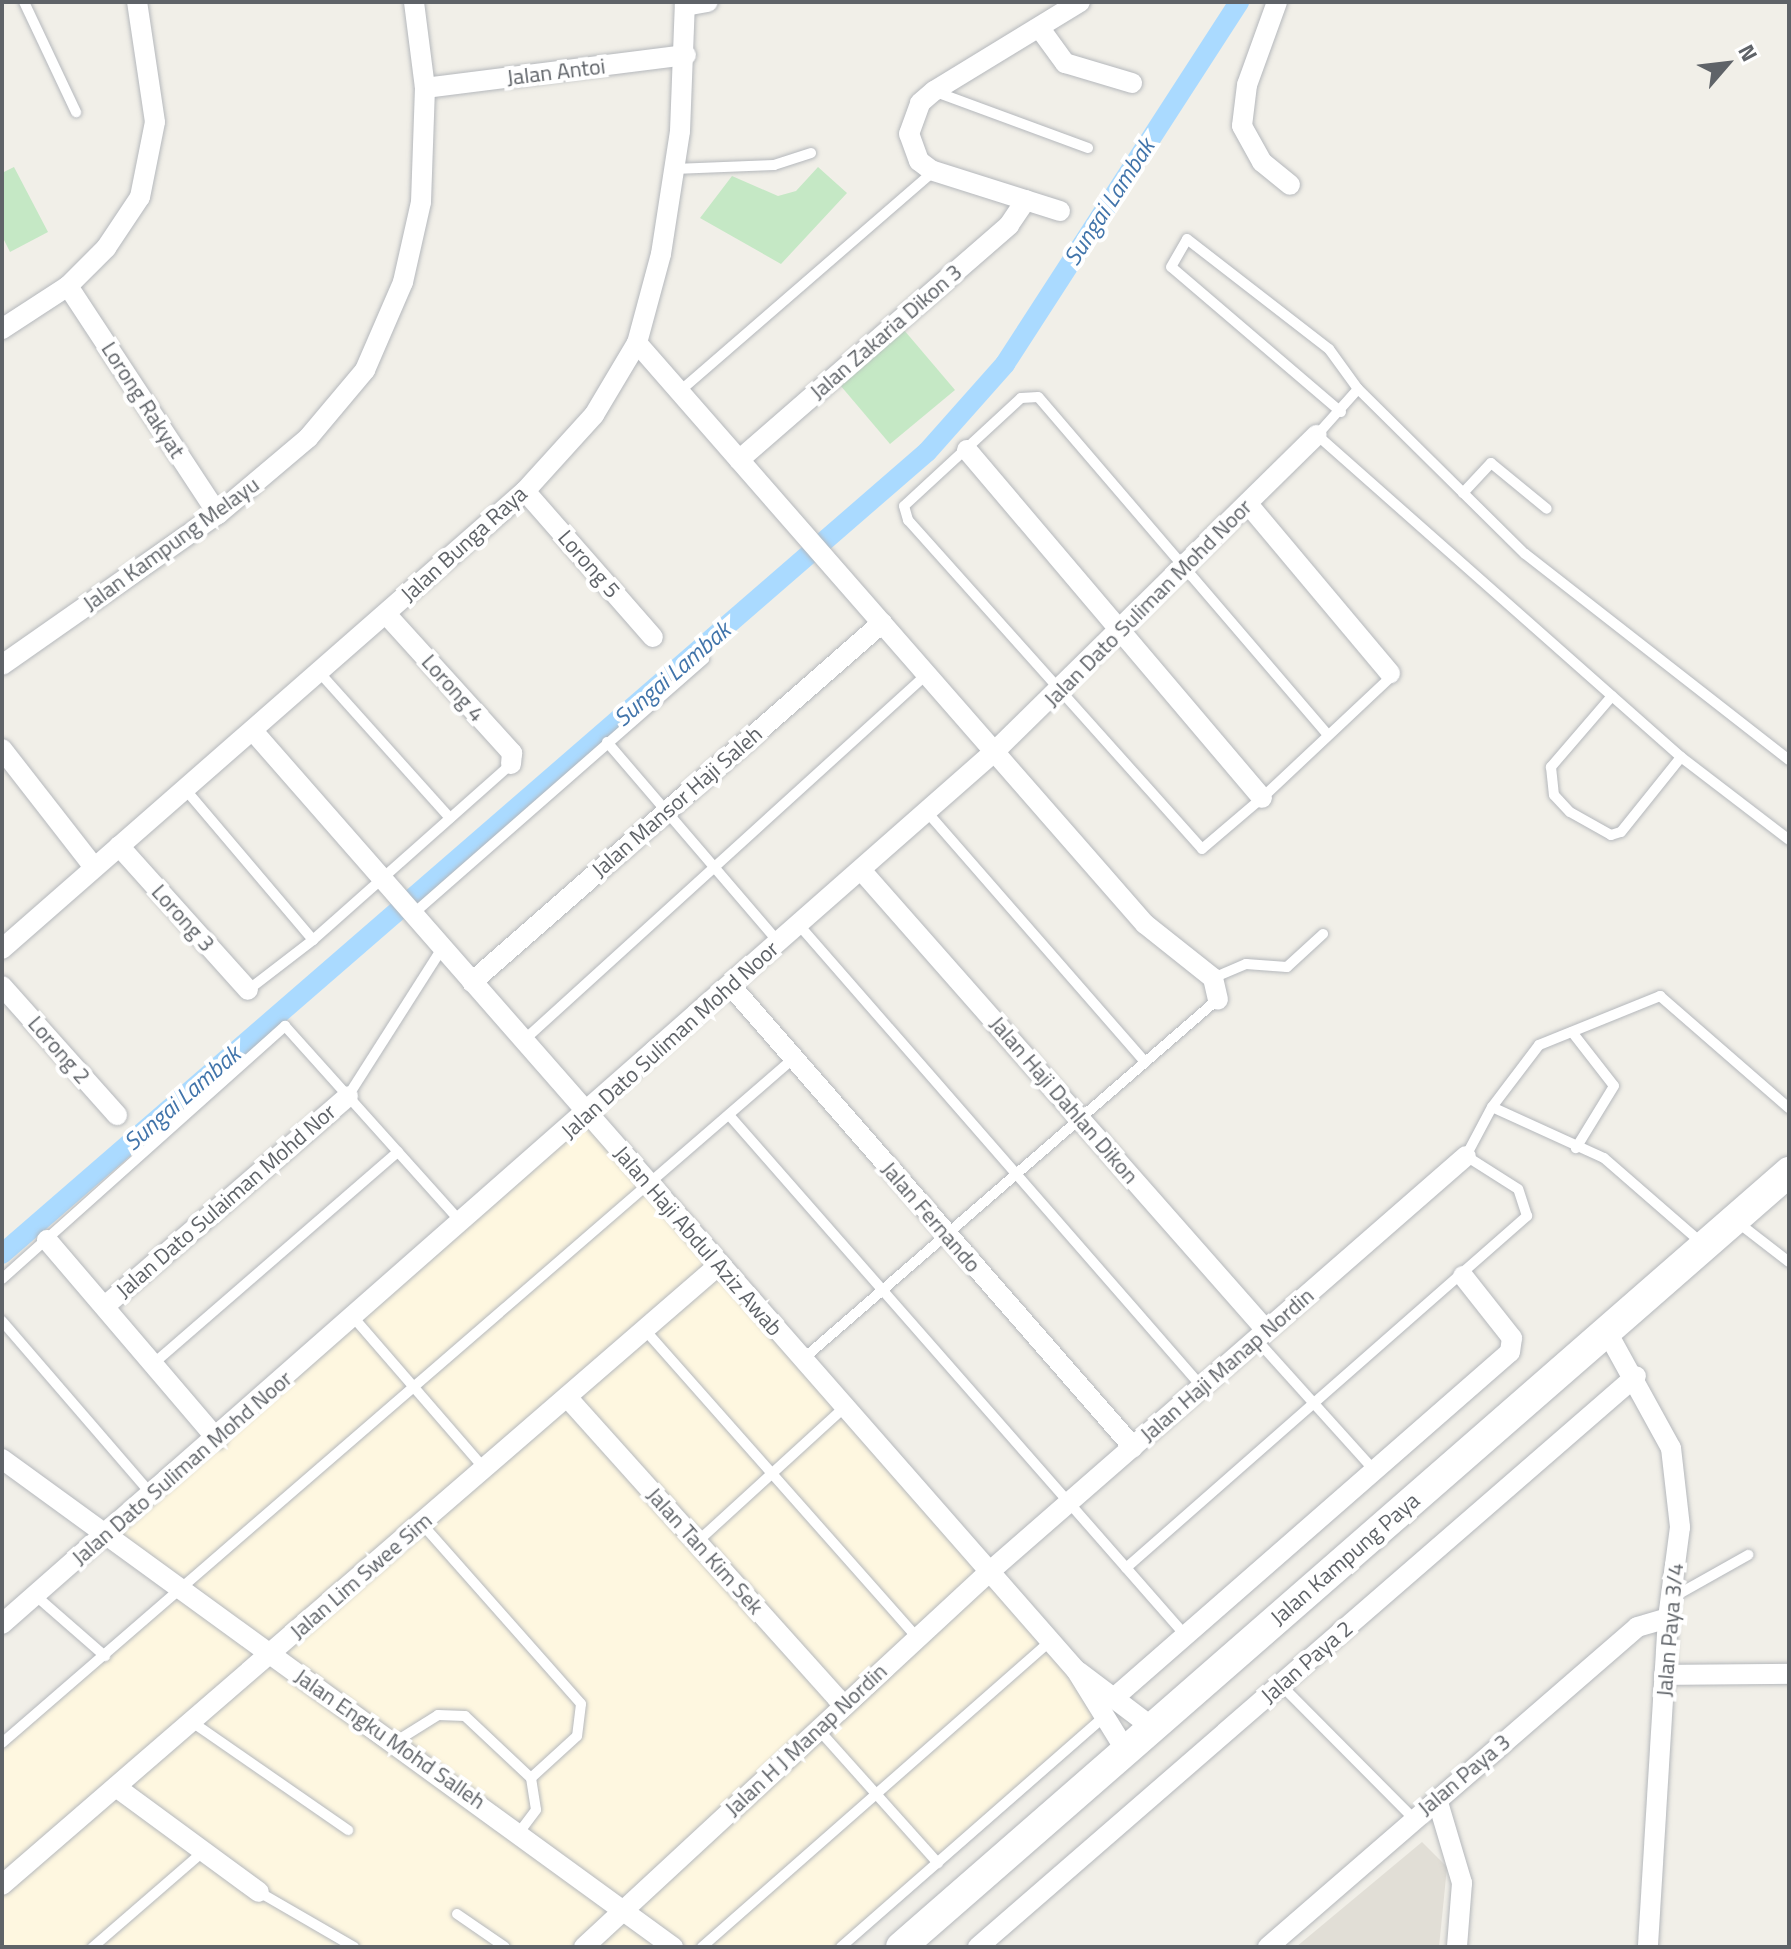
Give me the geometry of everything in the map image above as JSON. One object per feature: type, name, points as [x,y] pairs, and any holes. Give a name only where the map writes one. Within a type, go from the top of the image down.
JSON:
[{"type":"street","points":[[2,329],[68,286],[106,248],[140,197],[155,122],[137,2]]},
{"type":"street","name":"Jalan Kampung Melayu","points":[[2,665],[218,514],[308,438],[365,370],[403,282],[421,202],[425,88],[414,2]]},
{"type":"street","points":[[685,4],[708,2]]},
{"type":"street","points":[[1060,211],[927,166],[911,118],[934,91],[1041,30],[1080,2]]},
{"type":"street","points":[[1277,2],[1244,94],[1242,126],[1262,162],[1290,185]]},
{"type":"street","name":"Jalan Bunga Raya","points":[[2,949],[525,491],[594,415],[637,343],[674,169],[686,55],[685,4]]},
{"type":"street","points":[[1041,30],[1065,63],[1132,83]]},
{"type":"street","name":"Jalan Antoi","points":[[425,88],[686,55]]},
{"type":"street","name":"Jalan Zakaria Dikon 3","points":[[739,460],[1009,225],[1026,200]]},
{"type":"street","name":"Lorong Rakyat","points":[[68,286],[218,514]]},
{"type":"street","points":[[637,343],[1145,924],[1213,978],[1218,999]]},
{"type":"street","name":"Jalan Dato Suliman Mohd Noor","points":[[2,1624],[462,1224],[995,751],[1123,632],[1317,435]]},
{"type":"street","points":[[967,450],[1262,798]]},
{"type":"street","name":"Lorong 5","points":[[525,491],[653,637]]},
{"type":"street","points":[[1248,504],[1390,673]]},
{"type":"street","name":"Lorong 4","points":[[386,614],[512,753],[511,764]]},
{"type":"street","name":"Jalan Mansor Haji Saleh","points":[[472,982],[882,623]]},
{"type":"street","name":"Jalan Haji Abdul Aziz Awab","points":[[253,731],[1076,1670]]},
{"type":"street","points":[[2,749],[94,867]]},
{"type":"street","name":"Lorong 3","points":[[119,846],[248,990]]},
{"type":"street","name":"Jalan Haji Dahlan Dikon","points":[[861,870],[1080,1119],[1261,1335]]},
{"type":"street","name":"Lorong 2","points":[[2,986],[117,1115]]},
{"type":"street","name":"Jalan Fernando","points":[[731,986],[1133,1447]]},
{"type":"street","name":"Jalan Dato Sulaiman Mohd Nor","points":[[105,1306],[348,1096]]},
{"type":"street","name":"Jalan Haji Manap Nordin","points":[[988,1573],[1466,1156]]},
{"type":"street","name":"Jalan Kampung Paya","points":[[901,1947],[1789,1172]]},
{"type":"street","points":[[47,1240],[217,1439]]},
{"type":"street","name":"Jalan Lim Swee Sim","points":[[2,1885],[719,1265]]},
{"type":"street","name":"Jalan Kampung Paya","points":[[1115,1697],[1510,1352],[1512,1338],[1463,1276]]},
{"type":"street","name":"Jalan Paya 3/4","points":[[1606,1330],[1636,1376],[1671,1448],[1680,1527],[1669,1609],[1648,1947]]},
{"type":"street","name":"Jalan Paya 2","points":[[978,1947],[1636,1376]]},
{"type":"street","name":"Jalan Tan Kim Sek","points":[[567,1397],[843,1705]]},
{"type":"street","name":"Jalan Engku Mohd Salleh","points":[[2,1459],[270,1655],[520,1831],[673,1947]]},
{"type":"street","name":"Jalan H J Manap Nordin","points":[[584,1947],[816,1728],[988,1573]]},
{"type":"street","name":"Jalan Paya 3","points":[[1268,1947],[1413,1818],[1637,1627],[1669,1609]]},
{"type":"street","points":[[1076,1670],[1153,1728]]},
{"type":"street","points":[[1076,1670],[1126,1751]]},
{"type":"street","points":[[1664,1675],[1789,1674]]},
{"type":"street","points":[[116,1787],[259,1892]]},
{"type":"street","points":[[1437,1799],[1462,1883],[1457,1947]]},
{"type":"lane","points":[[24,2],[76,112]]},
{"type":"lane","points":[[934,91],[1088,148]]},
{"type":"lane","points":[[674,169],[774,165],[811,153]]},
{"type":"lane","points":[[680,391],[927,166]]},
{"type":"lane","points":[[1341,412],[1171,267],[1187,239],[1329,349],[1358,389],[1525,554],[1789,760]]},
{"type":"lane","points":[[1358,389],[1341,412],[1317,435],[1681,757],[1789,840]]},
{"type":"lane","points":[[1328,735],[1038,397],[1021,398],[904,513],[1196,847],[1207,847],[1262,798],[1328,735],[1390,673]]},
{"type":"lane","points":[[1463,493],[1491,463],[1547,509]]},
{"type":"lane","points":[[407,906],[704,659]]},
{"type":"lane","points":[[319,672],[450,818]]},
{"type":"lane","points":[[523,1041],[716,870],[927,674]]},
{"type":"lane","points":[[1612,696],[1551,767],[1554,795],[1570,812],[1611,835],[1621,832],[1681,757]]},
{"type":"lane","points":[[607,742],[779,943]]},
{"type":"lane","points":[[248,990],[313,940],[511,764]]},
{"type":"lane","points":[[185,789],[313,940]]},
{"type":"lane","points":[[927,812],[1145,1062]]},
{"type":"lane","points":[[799,925],[1013,1177],[1202,1387]]},
{"type":"lane","points":[[1213,978],[1246,964],[1287,967],[1323,934]]},
{"type":"lane","points":[[348,1096],[443,947]]},
{"type":"lane","points":[[1126,1568],[1463,1276],[1530,1208],[1518,1189],[1466,1156],[1492,1107],[1539,1045],[1660,996],[1789,1108]]},
{"type":"lane","points":[[802,1360],[1218,999]]},
{"type":"lane","points":[[2,1279],[285,1026],[462,1224]]},
{"type":"lane","points":[[1572,1032],[1614,1086],[1576,1148]]},
{"type":"lane","points":[[2,1743],[794,1058]]},
{"type":"lane","points":[[1492,1107],[1576,1148],[1604,1158],[1705,1245]]},
{"type":"lane","points":[[729,1115],[1185,1635]]},
{"type":"lane","points":[[153,1364],[398,1152]]},
{"type":"lane","points":[[1734,1220],[1789,1262]]},
{"type":"lane","points":[[354,1318],[485,1469]]},
{"type":"lane","points":[[2,1321],[152,1496]]},
{"type":"lane","points":[[645,1330],[917,1637]]},
{"type":"lane","points":[[1261,1335],[1315,1404],[1376,1472]]},
{"type":"lane","points":[[697,1542],[844,1408]]},
{"type":"lane","points":[[422,1524],[581,1704],[577,1736],[531,1778]]},
{"type":"lane","points":[[1669,1609],[1748,1555]]},
{"type":"lane","points":[[35,1595],[105,1656]]},
{"type":"lane","points":[[702,1947],[878,1796],[1050,1641]]},
{"type":"lane","points":[[1281,1685],[1413,1818]]},
{"type":"lane","points":[[395,1742],[438,1715],[465,1716],[531,1778],[536,1810],[520,1831]]},
{"type":"lane","points":[[841,1947],[1104,1717]]},
{"type":"lane","points":[[192,1722],[348,1830]]},
{"type":"lane","points":[[816,1728],[938,1863]]},
{"type":"lane","points":[[93,1947],[204,1851]]},
{"type":"lane","points":[[259,1892],[354,1947]]},
{"type":"lane","points":[[457,1914],[505,1947]]},
{"type":"shaded area","points":[[576,1113],[1072,1675],[1101,1726],[848,1947],[2,1947],[2,1740],[172,1590],[94,1534]]},
{"type":"shaded area","points":[[1422,1842],[1447,1867],[1439,1947],[1296,1947]]},
{"type":"green space","points":[[14,167],[48,232],[10,252],[2,236],[2,173]]},
{"type":"green space","points":[[818,167],[847,193],[781,264],[700,218],[732,176],[778,196],[796,191]]},
{"type":"green space","points":[[904,330],[955,390],[890,444],[840,385]]},
{"type":"waterway","name":"Sungai Lambak","points":[[2,1254],[927,452],[1005,364],[1239,2]]}]
